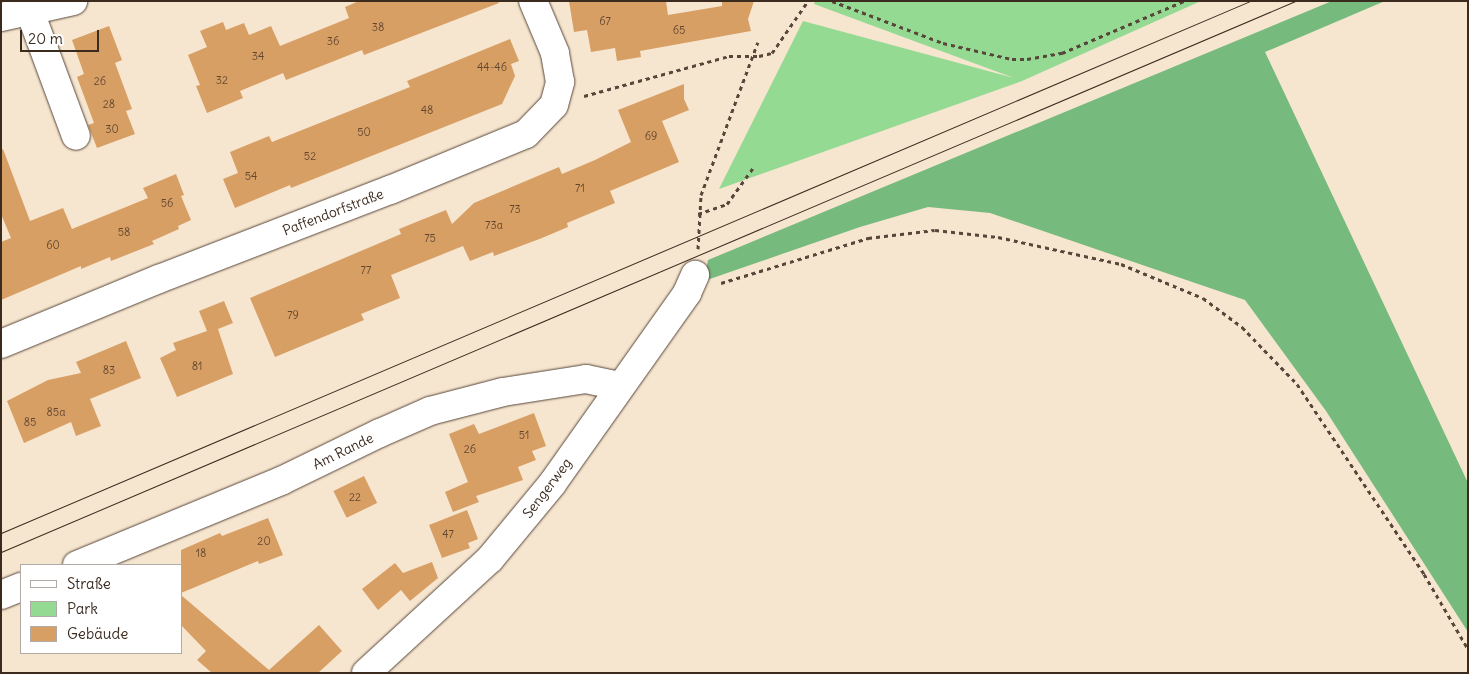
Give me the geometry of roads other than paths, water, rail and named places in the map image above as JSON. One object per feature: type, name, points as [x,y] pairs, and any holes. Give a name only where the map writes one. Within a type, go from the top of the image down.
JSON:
[{"type":"street","points":[[1,17],[30,9],[73,1]]},
{"type":"street","name":"Paffendorfstraße","points":[[1,344],[160,278],[390,190],[526,134],[554,105],[560,82],[555,53],[533,1]]},
{"type":"street","points":[[30,9],[76,136]]},
{"type":"street","name":"Sengerweg","points":[[366,673],[490,559],[552,484],[691,284]]},
{"type":"street","name":"Am Rande","points":[[79,564],[281,482],[380,433],[430,411],[503,392],[586,379],[620,386]]},
{"type":"street","points":[[1,595],[20,587]]},
{"type":"tram line","points":[[1,533],[1250,1]]},
{"type":"tram line","points":[[1,552],[1295,1]]}]
